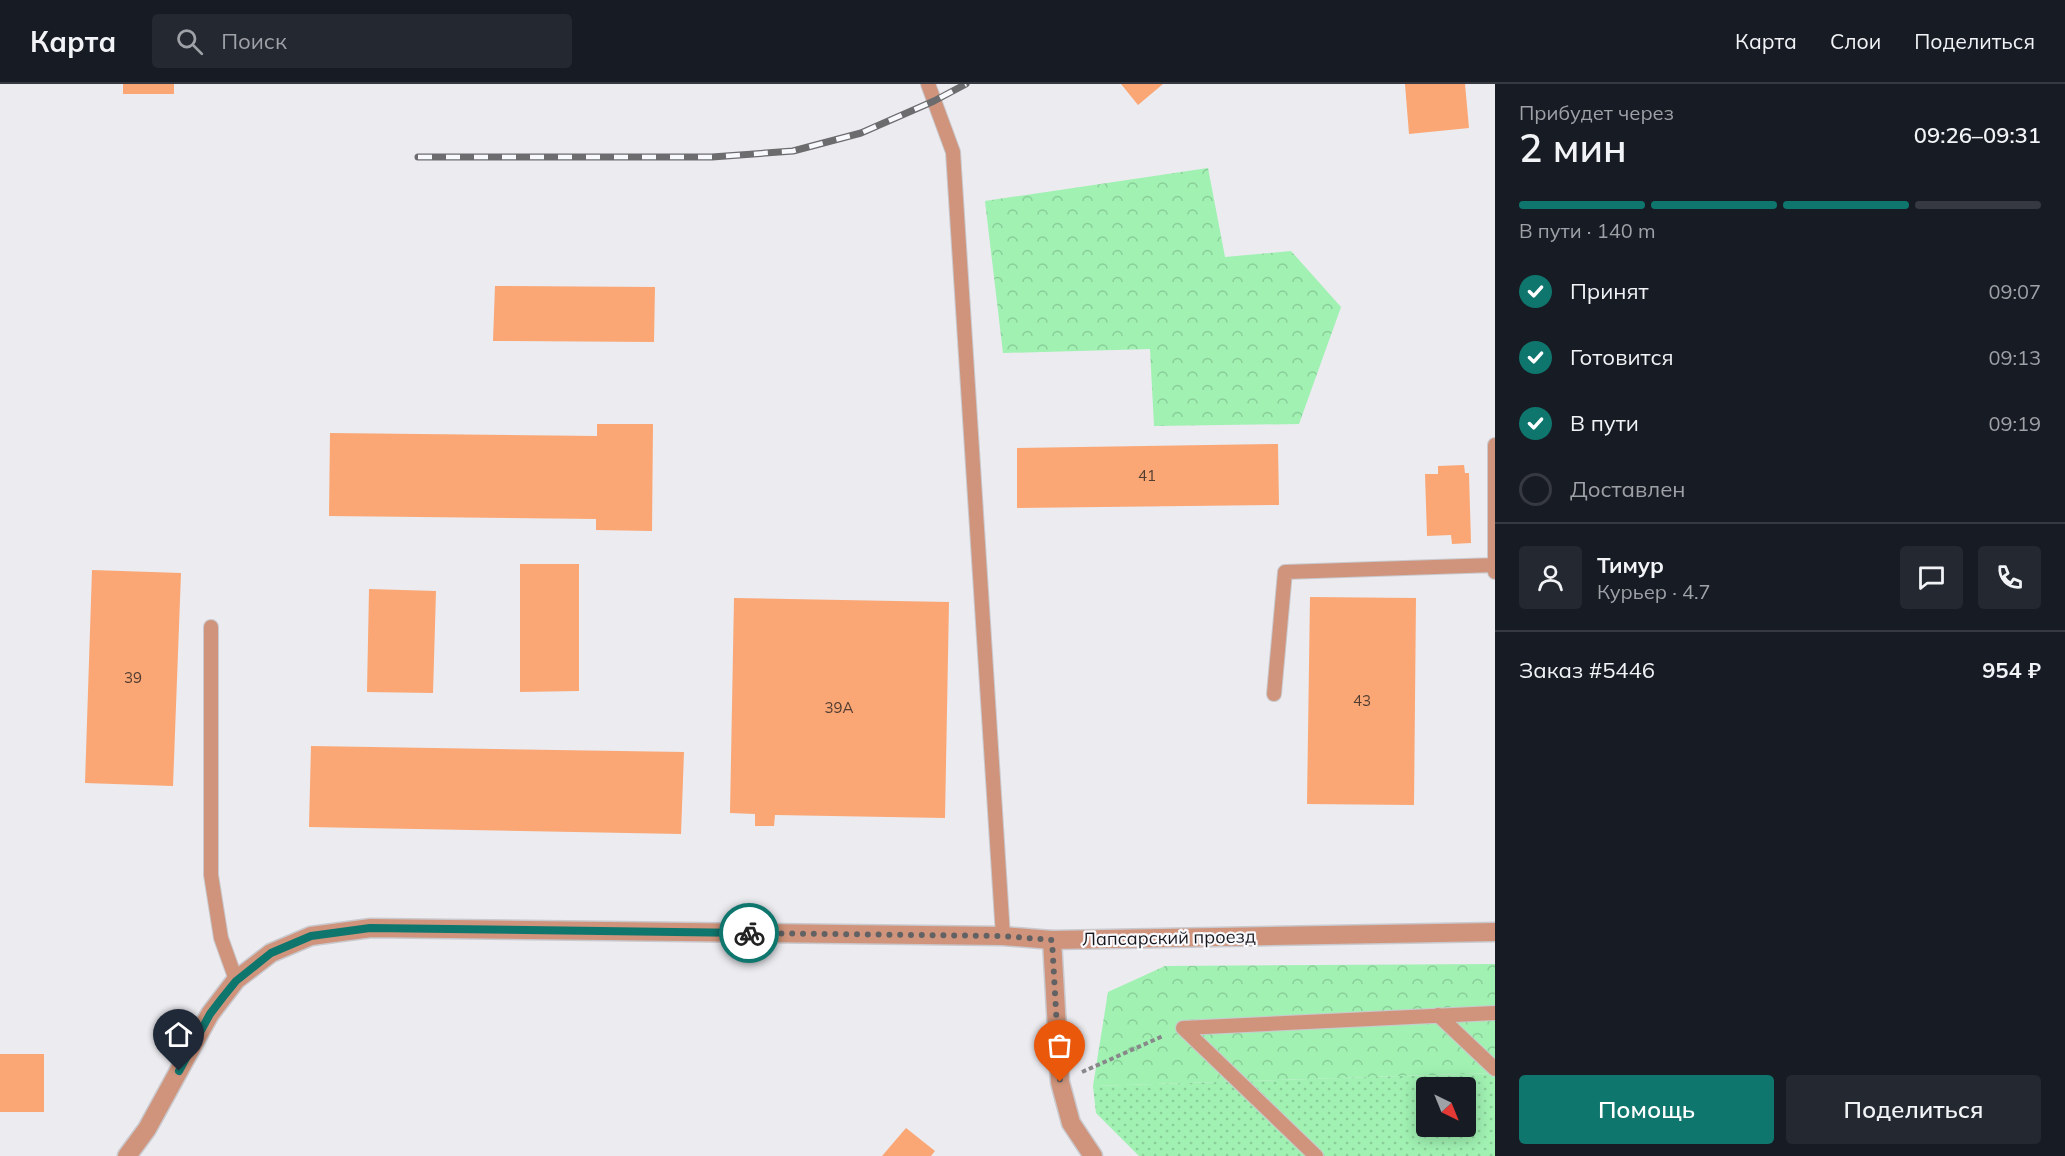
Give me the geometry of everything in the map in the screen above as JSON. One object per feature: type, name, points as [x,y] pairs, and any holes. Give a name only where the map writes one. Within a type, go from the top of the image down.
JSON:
[{"type":"street","name":"Лапсарский проезд","points":[[127,1156],[147,1129],[210,1014],[236,981],[271,953],[311,936],[370,928],[1003,936],[1052,940],[1495,932]]},
{"type":"street","points":[[1052,940],[1060,1082],[1071,1123],[1093,1156]]},
{"type":"lane","points":[[928,84],[953,152],[1003,936]]},
{"type":"lane","points":[[1495,444],[1495,574]]},
{"type":"lane","points":[[1274,694],[1285,572],[1495,565]]},
{"type":"lane","points":[[211,627],[211,875],[221,938],[236,981]]},
{"type":"lane","points":[[1183,1028],[1495,1013]]},
{"type":"lane","points":[[1438,1015],[1495,1069]]},
{"type":"lane","points":[[1183,1028],[1316,1156]]},
{"type":"path","points":[[1060,1082],[1183,1028]]},
{"type":"green space","points":[[1208,168],[1225,257],[1291,251],[1341,307],[1299,424],[1154,426],[1150,349],[1003,353],[985,201]]},
{"type":"green space","points":[[1495,964],[1495,1073],[1093,1086],[1108,992],[1165,966]]},
{"type":"green space","points":[[1495,1073],[1495,1156],[1139,1156],[1096,1113],[1093,1086]]},
{"type":"building","points":[[123,84],[174,84],[174,94],[123,94]]},
{"type":"building","points":[[1121,84],[1163,84],[1138,105]]},
{"type":"building","points":[[1405,84],[1465,84],[1469,128],[1409,134]]},
{"type":"building","points":[[495,286],[655,287],[654,342],[493,341]]},
{"type":"building","points":[[597,424],[653,424],[652,531],[596,530],[596,519],[329,516],[330,433],[597,436]]},
{"type":"building","points":[[1278,444],[1279,505],[1017,508],[1017,448]]},
{"type":"building","points":[[1464,465],[1465,473],[1469,473],[1471,543],[1452,544],[1451,535],[1427,536],[1425,474],[1438,474],[1438,466]]},
{"type":"building","points":[[520,564],[579,564],[579,691],[520,692]]},
{"type":"building","points":[[92,570],[181,573],[173,786],[85,783]]},
{"type":"building","points":[[369,589],[436,591],[433,693],[367,692]]},
{"type":"building","points":[[1310,597],[1416,598],[1414,805],[1307,804]]},
{"type":"building","points":[[734,598],[949,602],[945,818],[775,815],[774,826],[755,826],[755,814],[730,813]]},
{"type":"building","points":[[311,746],[684,752],[681,834],[309,827]]},
{"type":"building","points":[[0,1054],[44,1054],[44,1112],[0,1112]]},
{"type":"building","points":[[906,1128],[935,1151],[931,1156],[882,1156]]},
{"type":"railway","points":[[418,157],[712,157],[793,151],[861,133],[934,101],[966,84]]},
{"type":"way so far","points":[[749,933],[1003,936],[1052,940],[1060,1082]]},
{"type":"route","points":[[179,1071],[210,1014],[236,981],[271,953],[311,936],[370,928],[749,933]]}]
